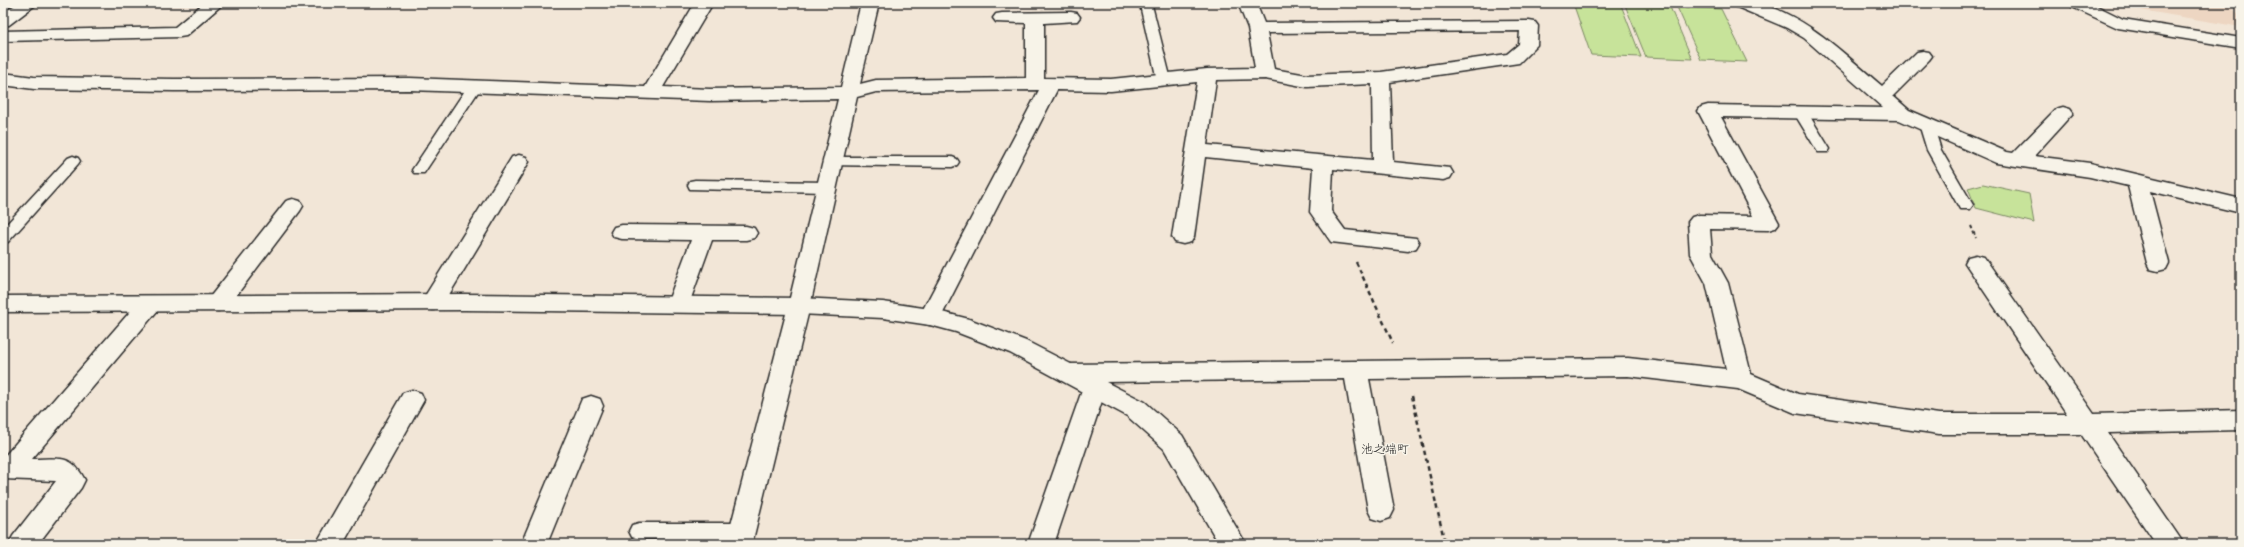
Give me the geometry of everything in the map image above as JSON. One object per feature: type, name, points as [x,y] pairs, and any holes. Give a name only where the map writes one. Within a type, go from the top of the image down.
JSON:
[{"type":"street","points":[[3,21],[29,3]]},
{"type":"street","points":[[3,36],[180,32],[215,3]]},
{"type":"street","points":[[651,92],[704,3]]},
{"type":"street","points":[[741,537],[799,306],[870,3]]},
{"type":"street","points":[[1247,3],[1257,28],[1265,73]]},
{"type":"street","points":[[1743,3],[1793,24],[1810,34],[1902,114],[2003,158],[2090,170],[2241,206]]},
{"type":"street","points":[[2078,3],[2118,23],[2241,43]]},
{"type":"street","points":[[930,317],[1043,84],[1035,17]]},
{"type":"street","points":[[1002,18],[1071,17]]},
{"type":"street","points":[[3,79],[34,83],[475,86],[710,95],[850,93],[876,86],[1043,84],[1111,85],[1207,75],[1265,73],[1307,81],[1381,78],[1513,58],[1528,45],[1528,26],[1257,28]]},
{"type":"street","points":[[1882,97],[1923,56]]},
{"type":"street","points":[[1182,237],[1207,75]]},
{"type":"street","points":[[1381,78],[1383,168]]},
{"type":"street","points":[[1741,380],[1717,283],[1701,254],[1699,222],[1768,223],[1708,111],[1902,114]]},
{"type":"street","points":[[2019,159],[2063,113]]},
{"type":"street","points":[[1196,150],[1443,173]]},
{"type":"street","points":[[433,302],[519,162]]},
{"type":"street","points":[[1324,162],[1320,212],[1339,237],[1408,243]]},
{"type":"street","points":[[2136,181],[2158,263]]},
{"type":"street","points":[[218,303],[293,206]]},
{"type":"street","points":[[622,232],[746,234]]},
{"type":"street","points":[[678,304],[704,233]]},
{"type":"street","points":[[1976,263],[2171,544]]},
{"type":"street","points":[[3,304],[433,302],[678,304],[799,306],[884,310],[930,317],[961,325],[1018,347],[1095,386],[1136,410],[1173,442],[1233,544]]},
{"type":"street","points":[[22,544],[72,480],[65,470],[8,470],[150,304]]},
{"type":"street","points":[[1069,373],[1628,367],[1741,380],[1795,403],[1939,424],[2088,424],[2241,420]]},
{"type":"street","points":[[1355,370],[1381,510]]},
{"type":"street","points":[[1041,544],[1095,386]]},
{"type":"street","points":[[329,544],[412,400]]},
{"type":"street","points":[[534,544],[591,406]]},
{"type":"lane","points":[[1146,5],[1164,80]]},
{"type":"lane","points":[[419,170],[475,86]]},
{"type":"lane","points":[[1802,113],[1823,150]]},
{"type":"lane","points":[[1926,124],[1934,150],[1965,205]]},
{"type":"lane","points":[[3,238],[73,161]]},
{"type":"lane","points":[[833,162],[952,162]]},
{"type":"lane","points":[[695,185],[827,187]]},
{"type":"lane","points":[[638,531],[741,537]]},
{"type":"path","points":[[1965,205],[1969,223],[1979,246],[1976,263]]},
{"type":"shaded area","points":[[2122,3],[2228,3],[2241,18],[2241,27],[2141,10]]},
{"type":"green space","points":[[1573,3],[1621,5],[1641,57],[1591,55]]},
{"type":"green space","points":[[1625,5],[1670,7],[1692,59],[1646,57]]},
{"type":"green space","points":[[1677,7],[1721,9],[1747,62],[1701,60]]},
{"type":"green space","points":[[1983,184],[2029,194],[2034,223],[1976,208],[1968,188]]},
{"type":"district","name":"池之端町","points":[[1385,449]]}]
